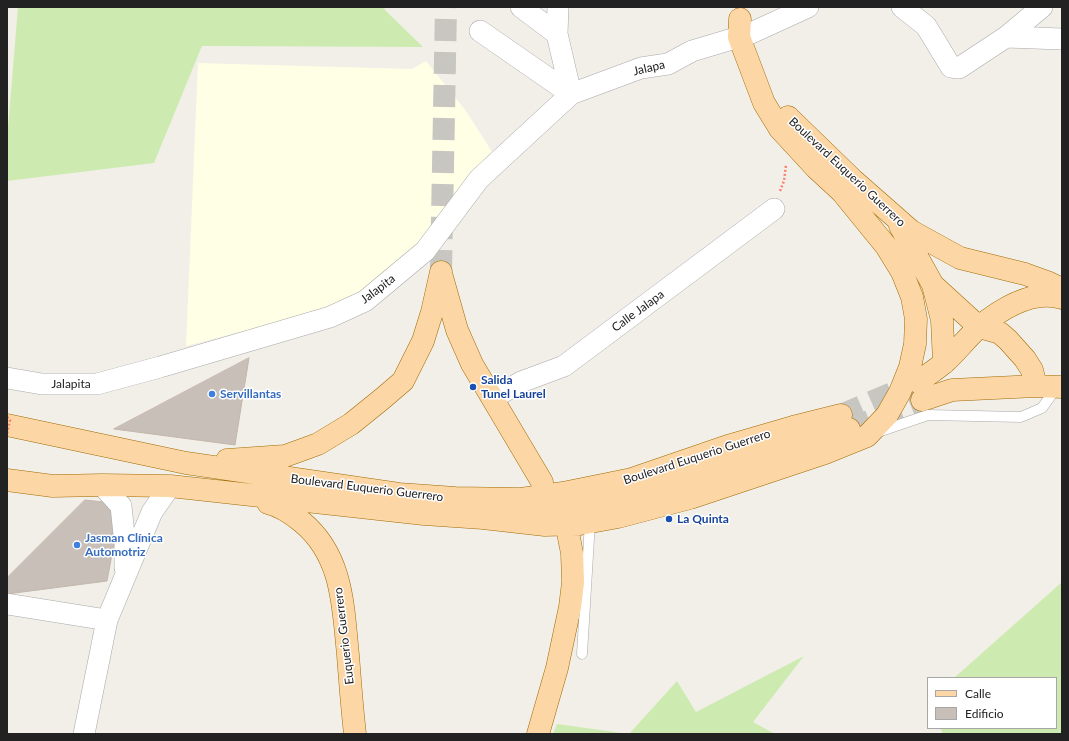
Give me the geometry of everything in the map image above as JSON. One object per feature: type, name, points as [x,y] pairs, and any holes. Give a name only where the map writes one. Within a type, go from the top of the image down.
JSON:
[{"type":"main road","name":"Boulevard Euquerio Guerrero","points":[[742,24],[774,101],[790,120],[911,231],[960,258],[1025,274],[1062,289]]},
{"type":"main road","points":[[484,518],[545,525],[580,524],[618,517],[690,498],[825,453],[852,427],[887,415],[900,392],[910,367],[915,344],[916,319],[912,297],[902,272],[886,246],[842,192],[816,168],[780,129],[764,103],[742,24]]},
{"type":"main road","points":[[896,218],[933,285],[942,320],[944,363]]},
{"type":"main road","points":[[186,463],[285,456],[318,444],[351,424],[403,380],[423,341],[432,312],[441,272],[457,330],[472,364],[542,482]]},
{"type":"main road","points":[[933,285],[979,327],[1000,334],[1008,340],[1026,359],[1032,370],[1036,386]]},
{"type":"main road","points":[[1060,389],[1036,386],[920,391],[944,363],[979,327],[1005,309],[1025,298],[1042,295],[1062,298]]},
{"type":"main road","name":"Boulevard Euquerio Guerrero","points":[[7,425],[186,463],[399,494],[455,498],[521,499],[563,493],[632,479],[731,445],[792,427],[852,427]]},
{"type":"main road","name":"Boulevard Euquerio Guerrero","points":[[216,491],[424,514],[484,518],[588,504],[686,482],[852,427]]},
{"type":"main road","points":[[7,480],[53,486],[170,486],[216,491]]},
{"type":"main road","name":"Euquerio Guerrero","points":[[216,491],[277,505],[293,514],[310,529],[323,545],[334,567],[343,599],[355,734]]},
{"type":"main road","points":[[538,734],[557,668],[570,607],[573,582],[572,553],[568,534]]},
{"type":"street","points":[[521,7],[557,34]]},
{"type":"street","points":[[558,7],[557,34],[571,94]]},
{"type":"street","name":"Jalapa","points":[[571,94],[641,68],[668,64],[742,24],[808,7]]},
{"type":"street","points":[[902,7],[926,26],[951,67],[958,68],[1006,37],[1042,7]]},
{"type":"street","points":[[480,31],[571,94]]},
{"type":"street","points":[[1006,37],[1062,39]]},
{"type":"street","name":"Jalapita","points":[[7,378],[42,384],[97,384],[330,317],[365,301],[425,251],[479,179],[571,94]]},
{"type":"street","name":"Calle Jalapa","points":[[493,398],[521,382],[564,366],[774,209]]},
{"type":"street","points":[[102,485],[121,506],[125,544],[125,577]]},
{"type":"street","points":[[84,734],[107,620],[152,512],[170,486]]},
{"type":"street","points":[[7,604],[107,620]]},
{"type":"lane","points":[[852,427],[928,416],[967,415],[1021,417],[1042,408],[1060,389]]},
{"type":"lane","points":[[582,654],[586,610],[590,522]]},
{"type":"path","points":[[774,209],[784,181],[785,159]]},
{"type":"path","points":[[7,417],[10,420],[7,434]]},
{"type":"shaded area","points":[[426,61],[466,111],[494,155],[400,264],[346,304],[186,346],[198,63],[412,69]]},
{"type":"green space","points":[[18,7],[384,7],[385,10],[423,47],[202,46],[154,163],[7,181],[7,140]]},
{"type":"green space","points":[[1062,582],[1062,734],[943,734],[940,729],[1057,729],[1057,677],[955,677]]},
{"type":"green space","points":[[804,656],[753,722],[775,734],[629,734],[677,681],[696,712]]},
{"type":"green space","points":[[557,724],[629,734],[553,734]]},
{"type":"building","name":"Servillantas","points":[[249,358],[235,445],[114,429]]},
{"type":"building","name":"Jasman Clínica Automotriz","points":[[85,500],[112,503],[120,512],[107,581],[7,594],[7,578]]},
{"type":"tunnel","points":[[441,272],[446,7]]},
{"type":"tunnel","points":[[841,415],[913,384]]},
{"type":"tunnel","points":[[849,429],[922,400]]},
{"type":"place","name":"Salida Tunel Laurel","points":[[473,387]]},
{"type":"place","name":"Servillantas","points":[[212,394]]},
{"type":"place","name":"La Quinta","points":[[669,519]]},
{"type":"place","name":"Jasman Clínica Automotriz","points":[[77,545]]}]
